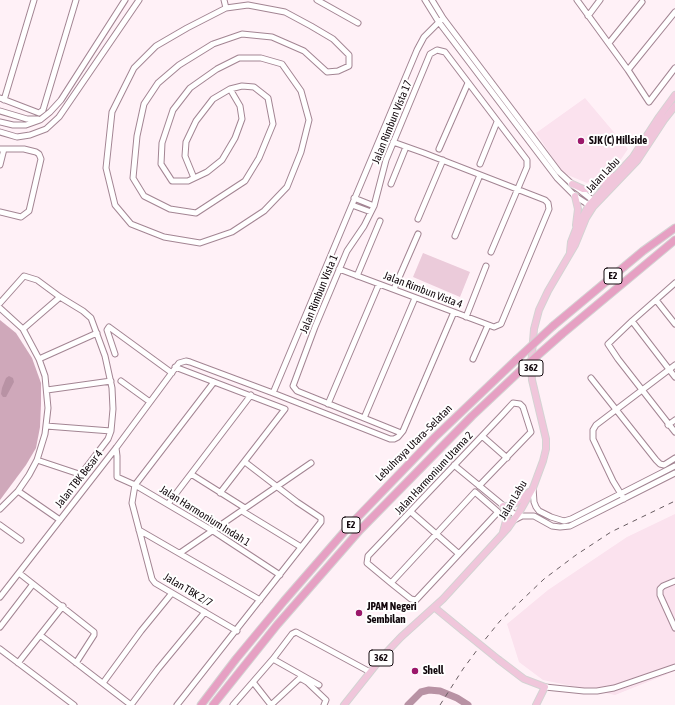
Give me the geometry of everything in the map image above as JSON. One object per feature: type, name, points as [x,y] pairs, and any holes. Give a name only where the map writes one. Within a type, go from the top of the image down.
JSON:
[{"type":"highway","name":"Lebuhraya Utara–Selatan","points":[[201,705],[236,658],[351,524],[434,438],[553,326],[643,251],[675,228]]},
{"type":"highway","name":"Lebuhraya Utara–Selatan","points":[[214,705],[277,625],[360,530],[467,421],[562,334],[675,240]]},
{"type":"main road","name":"Jalan Labu","points":[[570,254],[571,242],[576,229],[593,204],[633,157],[675,95]]},
{"type":"main road","name":"Jalan Labu","points":[[344,705],[400,637],[443,599],[502,535],[515,518],[533,488],[541,468],[546,449],[546,439],[532,380],[531,366],[534,329],[539,310],[548,291],[575,245],[593,204],[637,161],[675,106]]},
{"type":"main road","points":[[572,184],[583,189],[590,189],[622,169]]},
{"type":"main road","points":[[575,196],[578,209],[576,229]]},
{"type":"main road","points":[[502,535],[507,517],[504,507],[516,503],[533,488]]},
{"type":"main road","points":[[442,614],[443,599]]},
{"type":"main road","points":[[434,607],[524,679],[545,688],[536,705]]},
{"type":"main road","points":[[423,617],[442,614]]},
{"type":"street","points":[[34,0],[2,99],[39,113],[43,110],[76,0]]},
{"type":"street","points":[[0,122],[13,125],[26,125],[40,120],[50,112],[61,100],[125,0]]},
{"type":"street","points":[[0,132],[17,137],[30,135],[46,129],[59,117],[139,0]]},
{"type":"street","points":[[224,0],[226,8]]},
{"type":"street","points":[[317,0],[358,23]]},
{"type":"street","points":[[425,0],[533,141],[559,172],[593,204]]},
{"type":"street","points":[[432,0],[441,20]]},
{"type":"street","points":[[577,0],[609,43],[649,102],[675,68]]},
{"type":"street","points":[[588,16],[600,0]]},
{"type":"street","points":[[609,43],[642,2]]},
{"type":"street","points":[[194,178],[185,156],[186,142],[196,121],[213,99],[230,89],[242,86],[254,87],[268,98],[272,117],[272,124],[259,158],[245,181],[196,213],[170,209],[144,196],[133,178],[137,136],[144,104],[158,82],[179,65],[213,44],[242,34],[272,37],[304,51],[328,72],[338,71],[349,66],[349,55],[333,39],[285,12],[248,5],[226,8],[156,46],[134,68],[112,112],[106,168],[115,205],[131,224],[164,237],[200,243],[232,232],[264,211],[287,187],[301,152],[309,120],[301,91],[282,64],[261,58],[239,58],[217,69],[190,88],[173,110],[162,143],[161,164],[172,181],[188,181],[207,172],[222,160],[240,126],[242,119],[240,106],[230,89]]},
{"type":"street","points":[[628,70],[675,12]]},
{"type":"street","points":[[273,393],[417,50],[424,37],[441,20]]},
{"type":"street","name":"Jalan Rimbun Vista 17","points":[[371,212],[374,206],[386,160],[430,54],[437,50],[445,52],[468,83]]},
{"type":"street","points":[[439,149],[468,83],[527,160],[527,167],[491,252]]},
{"type":"street","points":[[0,111],[27,119],[40,120]]},
{"type":"street","points":[[480,164],[497,122]]},
{"type":"street","points":[[533,141],[557,178],[575,196],[593,204]]},
{"type":"street","points":[[393,142],[518,190]]},
{"type":"street","points":[[391,184],[406,147]]},
{"type":"street","points":[[0,165],[2,149],[24,149],[36,152],[39,154],[41,164],[29,211],[26,215],[21,217],[0,212]]},
{"type":"street","points":[[418,219],[443,160]]},
{"type":"street","points":[[455,236],[480,175]]},
{"type":"street","name":"Jalan Rimbun Vista 4","points":[[339,269],[488,325],[494,327],[500,326],[549,208],[548,203],[545,200],[518,190]]},
{"type":"street","points":[[354,198],[374,206]]},
{"type":"street","points":[[352,205],[371,212]]},
{"type":"street","name":"Jalan Rimbun Vista 1","points":[[328,404],[297,391],[293,386],[347,251],[364,226],[371,212]]},
{"type":"street","points":[[358,276],[380,221]]},
{"type":"street","points":[[394,289],[418,234]]},
{"type":"street","points":[[466,317],[486,266]]},
{"type":"street","points":[[0,303],[24,276],[37,280],[60,297],[83,311],[91,318],[105,356],[111,381],[113,409],[111,431],[108,439],[82,473],[79,474],[37,460]]},
{"type":"street","points":[[675,283],[608,344],[668,425],[675,432]]},
{"type":"street","points":[[379,284],[328,404],[401,433]]},
{"type":"street","points":[[23,329],[60,297]]},
{"type":"street","points":[[364,418],[415,298]]},
{"type":"street","points":[[656,300],[675,324]]},
{"type":"street","points":[[0,308],[23,329],[39,359],[45,376],[48,408],[46,426],[37,460],[18,491],[0,509]]},
{"type":"street","points":[[220,493],[285,409],[175,367],[179,363],[186,361],[190,362],[390,439],[394,439],[401,433],[454,312]]},
{"type":"street","points":[[632,321],[675,378]]},
{"type":"street","points":[[473,359],[488,325]]},
{"type":"street","points":[[115,354],[106,330],[108,328],[172,373]]},
{"type":"street","points":[[39,359],[97,333]]},
{"type":"street","points":[[624,499],[593,439],[593,430],[596,425],[675,365]]},
{"type":"street","name":"Jalan TBK Besar 4","points":[[0,597],[116,448],[175,367]]},
{"type":"street","points":[[591,378],[660,464],[664,465],[675,458]]},
{"type":"street","points":[[47,390],[111,381]]},
{"type":"street","points":[[121,381],[150,402]]},
{"type":"street","points":[[135,485],[214,382]]},
{"type":"street","points":[[168,504],[250,395]]},
{"type":"street","name":"Jalan Harmonium Utama 2","points":[[391,583],[367,563],[368,556],[513,403],[520,404],[523,407],[531,432],[507,458]]},
{"type":"street","points":[[668,425],[675,420]]},
{"type":"street","points":[[46,426],[111,431]]},
{"type":"street","points":[[479,486],[507,458],[482,436]]},
{"type":"street","name":"Jalan Harmonium Indah 1","points":[[116,448],[117,477],[135,485],[168,504],[280,575]]},
{"type":"street","points":[[177,705],[321,523],[321,518],[245,462]]},
{"type":"street","points":[[180,553],[213,532],[311,463]]},
{"type":"street","points":[[454,465],[515,518],[522,516],[534,516],[552,526],[560,527],[570,526],[675,473]]},
{"type":"street","points":[[533,488],[534,502],[539,511],[551,517],[564,520],[571,519],[675,466]]},
{"type":"street","points":[[191,474],[301,547]]},
{"type":"street","name":"Jalan TBK 2/7","points":[[135,485],[132,503],[152,579],[172,593],[236,631]]},
{"type":"street","points":[[18,491],[60,520]]},
{"type":"street","points":[[474,492],[498,512],[418,599],[411,599],[391,583],[436,535],[474,492]]},
{"type":"street","points":[[411,512],[459,554]]},
{"type":"street","points":[[0,525],[21,540]]},
{"type":"street","points":[[139,530],[260,600]]},
{"type":"street","points":[[19,573],[94,632],[94,635],[76,662]]},
{"type":"street","points":[[675,580],[660,589],[660,595],[675,628]]},
{"type":"street","points":[[0,627],[34,584]]},
{"type":"street","points":[[103,683],[142,630],[172,593]]},
{"type":"street","points":[[18,663],[62,606]]},
{"type":"street","points":[[40,635],[131,705],[156,671],[205,612]]},
{"type":"street","points":[[233,705],[273,659],[292,634],[296,632],[370,672]]},
{"type":"street","points":[[0,649],[74,705]]},
{"type":"street","points":[[273,659],[319,685]]},
{"type":"street","points":[[545,688],[597,691],[614,688],[675,667]]},
{"type":"street","points":[[253,682],[271,705],[299,679],[302,679],[326,700],[325,704]]},
{"type":"shaded area","name":"SJK (C) Hillside","points":[[585,98],[628,149],[617,165],[587,183],[563,173],[536,133]]},
{"type":"shaded area","points":[[423,253],[470,272],[460,297],[413,277]]},
{"type":"shaded area","points":[[0,320],[16,333],[32,358],[41,383],[41,404],[40,427],[36,448],[26,465],[0,500]]},
{"type":"shaded area","points":[[9,376],[13,378],[14,382],[6,397],[3,397],[1,394],[2,388],[6,378]]},
{"type":"shaded area","points":[[675,514],[675,671],[615,695],[543,680],[519,662],[507,624],[548,590],[627,537]]},
{"type":"waterway","points":[[408,705],[421,692],[429,690],[440,691],[457,698],[468,705]]},
{"type":"railway","points":[[440,705],[463,669],[500,621],[544,579],[576,555],[611,532],[675,501]]},
{"type":"place","name":"SJK (C) Hillside","points":[[581,141]]},
{"type":"place","name":"JPAM Negeri Sembilan","points":[[359,613]]},
{"type":"place","name":"Shell","points":[[415,671]]}]
